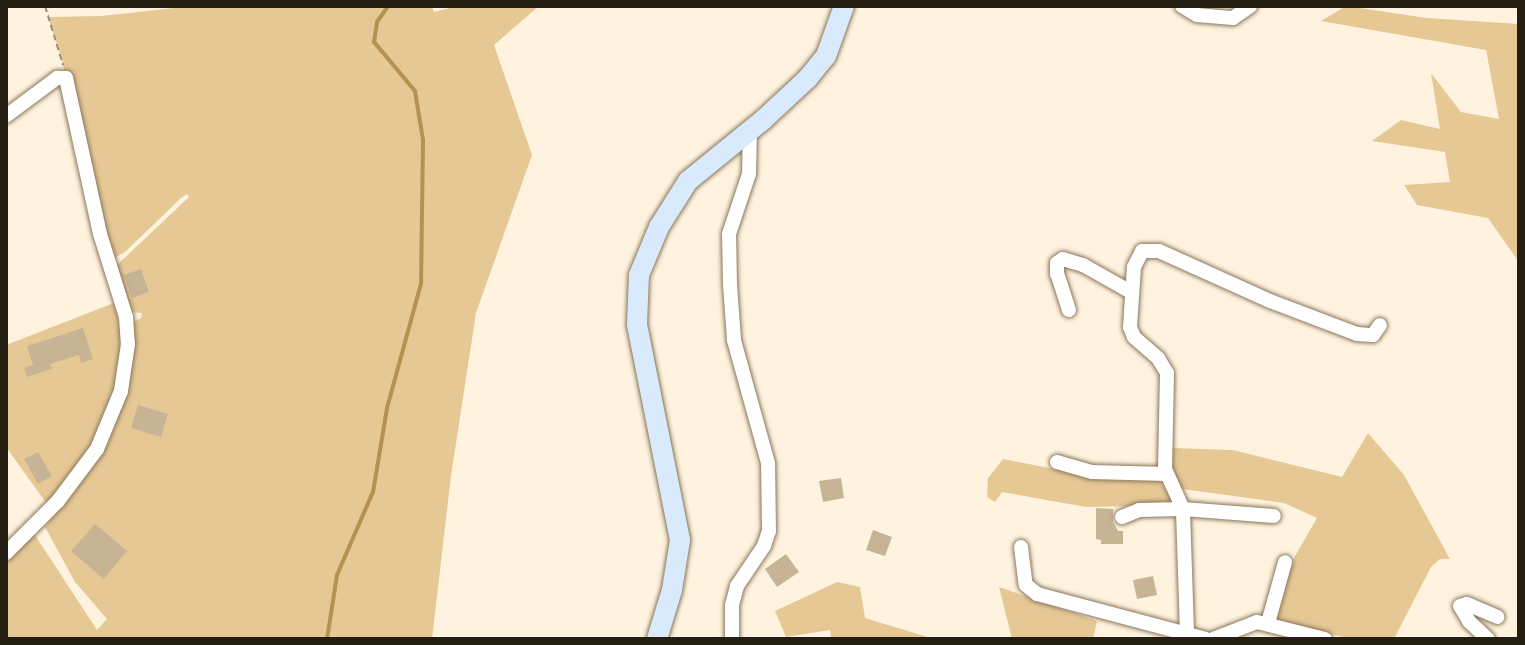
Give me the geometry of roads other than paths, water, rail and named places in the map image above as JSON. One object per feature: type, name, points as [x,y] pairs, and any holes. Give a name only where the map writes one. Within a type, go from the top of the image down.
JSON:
[{"type":"street","points":[[657,639],[672,590],[680,540],[637,324],[639,275],[659,227],[688,181],[790,97],[826,56],[844,6]]},
{"type":"street","points":[[1182,6],[1197,15],[1233,18],[1250,6]]},
{"type":"street","points":[[6,116],[57,78],[66,78],[100,234],[126,317],[127,365],[115,408],[91,458],[58,501],[6,553]]},
{"type":"street","points":[[732,639],[732,605],[737,586],[764,546],[769,531],[768,463],[734,340],[730,284],[729,234],[749,174],[750,130]]},
{"type":"street","points":[[1187,632],[1183,509],[1166,474],[1168,379],[1158,358],[1132,333],[1131,292],[1138,255],[1151,249],[1270,301],[1357,334],[1373,335],[1380,325]]},
{"type":"street","points":[[1069,310],[1057,274],[1059,260],[1083,265],[1131,292]]},
{"type":"street","points":[[1057,462],[1092,472],[1166,474]]},
{"type":"street","points":[[1122,517],[1149,508],[1274,516]]},
{"type":"street","points":[[1021,547],[1024,580],[1037,594],[1206,639]]},
{"type":"street","points":[[1268,623],[1285,562]]},
{"type":"street","points":[[1488,639],[1473,626],[1460,606],[1467,604],[1497,617]]},
{"type":"street","points":[[1213,639],[1248,623],[1268,623],[1325,639]]},
{"type":"waterway","points":[[327,639],[337,575],[373,492],[387,408],[421,284],[423,140],[415,91],[374,42],[377,22],[388,6]]}]
